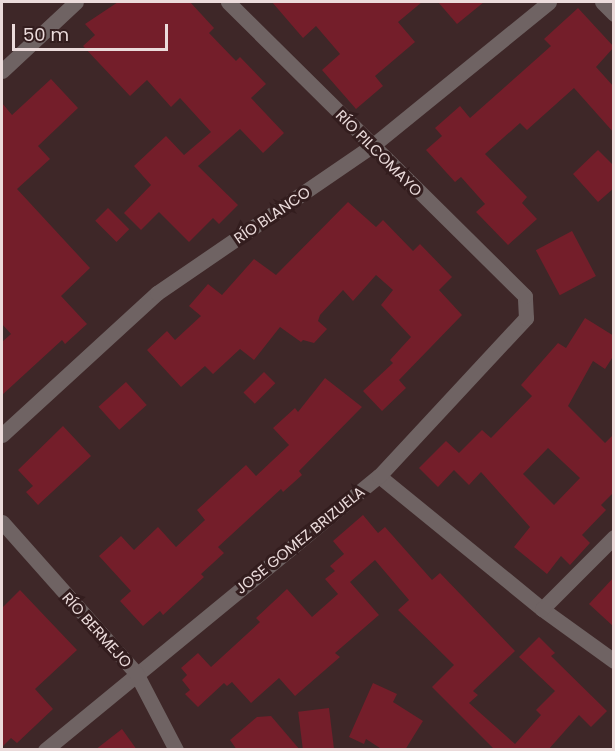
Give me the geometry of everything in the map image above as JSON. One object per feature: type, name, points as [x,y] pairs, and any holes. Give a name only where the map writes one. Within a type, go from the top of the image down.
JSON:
[{"type":"street","points":[[2,71],[76,2]]},
{"type":"street","name":"RÍO PILCOMAYO","points":[[228,2],[525,296],[528,306]]},
{"type":"street","name":"RÍO BLANCO","points":[[2,435],[157,293],[372,146],[549,2]]},
{"type":"street","points":[[602,2],[614,14]]},
{"type":"street","name":"JOSE GOMEZ BRIZUELA","points":[[45,750],[136,673],[379,476],[526,318],[528,306]]},
{"type":"street","points":[[379,476],[542,609],[614,661]]},
{"type":"street","name":"RÍO BERMEJO","points":[[2,522],[136,673],[176,750]]},
{"type":"street","points":[[542,609],[614,537]]},
{"type":"building","points":[[118,2],[190,2],[214,28],[209,33],[236,61],[240,57],[266,84],[251,98],[284,133],[263,153],[240,129],[198,166],[238,205],[219,224],[213,218],[189,242],[159,212],[141,230],[124,213],[151,185],[134,166],[166,136],[184,155],[211,132],[180,98],[171,107],[147,80],[130,96],[83,46],[95,35],[85,24]]},
{"type":"building","points":[[272,2],[422,2],[398,22],[415,42],[375,76],[383,86],[356,109],[322,70],[340,54],[316,26],[303,38]]},
{"type":"building","points":[[438,2],[484,2],[457,24]]},
{"type":"building","points":[[578,8],[614,47],[596,67],[614,87],[614,133],[574,88],[527,130],[520,123],[485,154],[527,197],[522,203],[537,219],[508,245],[476,212],[485,204],[461,177],[455,182],[426,150],[442,136],[435,128],[460,106],[470,118],[551,46],[544,39]]},
{"type":"building","points":[[51,79],[78,108],[38,146],[50,159],[17,189],[90,268],[61,296],[87,324],[65,344],[62,340],[2,395],[2,342],[11,334],[2,324],[2,103],[12,115]]},
{"type":"building","points":[[598,150],[614,166],[614,188],[598,202],[573,174]]},
{"type":"building","points":[[348,202],[376,227],[383,220],[413,251],[420,244],[452,277],[439,290],[462,315],[399,380],[406,388],[382,411],[363,391],[393,363],[390,360],[411,337],[381,305],[393,290],[376,275],[353,301],[343,290],[320,315],[318,321],[327,329],[314,343],[303,340],[301,342],[280,327],[254,360],[240,349],[213,374],[205,366],[181,387],[147,350],[167,331],[175,340],[201,316],[189,306],[208,284],[222,295],[254,259],[276,275]]},
{"type":"building","points":[[108,208],[129,229],[116,242],[95,221]]},
{"type":"building","points":[[572,231],[596,276],[560,295],[536,250]]},
{"type":"building","points":[[585,318],[614,336],[614,355],[605,369],[593,361],[568,406],[605,443],[614,434],[614,492],[601,505],[606,510],[582,535],[590,543],[570,565],[561,556],[547,574],[514,547],[530,527],[481,472],[469,485],[454,470],[438,487],[419,468],[446,441],[459,453],[482,430],[491,438],[532,396],[521,385],[558,343],[566,348]],"holes":[[[548,448],[580,478],[554,505],[523,474]]]},
{"type":"building","points":[[264,372],[275,383],[255,404],[243,393]]},
{"type":"building","points":[[325,378],[362,407],[299,471],[302,475],[283,492],[281,489],[218,547],[224,553],[201,574],[204,577],[163,615],[160,611],[143,626],[120,601],[131,591],[99,556],[121,536],[134,550],[158,527],[176,547],[205,520],[197,510],[246,465],[256,476],[289,445],[273,428],[295,408],[298,412]]},
{"type":"building","points":[[126,382],[147,405],[119,430],[99,407]]},
{"type":"building","points":[[63,426],[91,456],[38,505],[26,492],[33,486],[18,470]]},
{"type":"building","points":[[363,515],[378,533],[385,527],[432,580],[440,573],[515,651],[473,691],[478,695],[469,703],[515,744],[541,715],[536,710],[555,691],[519,657],[539,637],[555,653],[551,656],[607,711],[591,727],[579,715],[548,750],[495,750],[432,687],[454,665],[398,610],[409,600],[375,560],[350,582],[379,615],[335,653],[340,657],[295,696],[279,678],[251,703],[232,682],[227,686],[224,683],[198,707],[185,694],[190,690],[182,680],[187,675],[181,668],[198,653],[211,667],[260,622],[256,618],[287,589],[312,617],[338,594],[325,579],[335,571],[330,566],[344,554],[333,541]]},
{"type":"building","points":[[614,577],[614,627],[589,604]]},
{"type":"building","points":[[20,590],[77,650],[35,689],[53,709],[17,743],[11,738],[2,747],[2,608]]},
{"type":"building","points":[[373,683],[397,694],[393,702],[423,721],[405,750],[383,750],[366,739],[364,744],[349,737]]},
{"type":"building","points":[[329,708],[334,750],[303,750],[298,712]]},
{"type":"building","points":[[271,716],[300,750],[237,750],[230,740],[257,717]]},
{"type":"building","points":[[122,729],[137,750],[95,750]]}]
